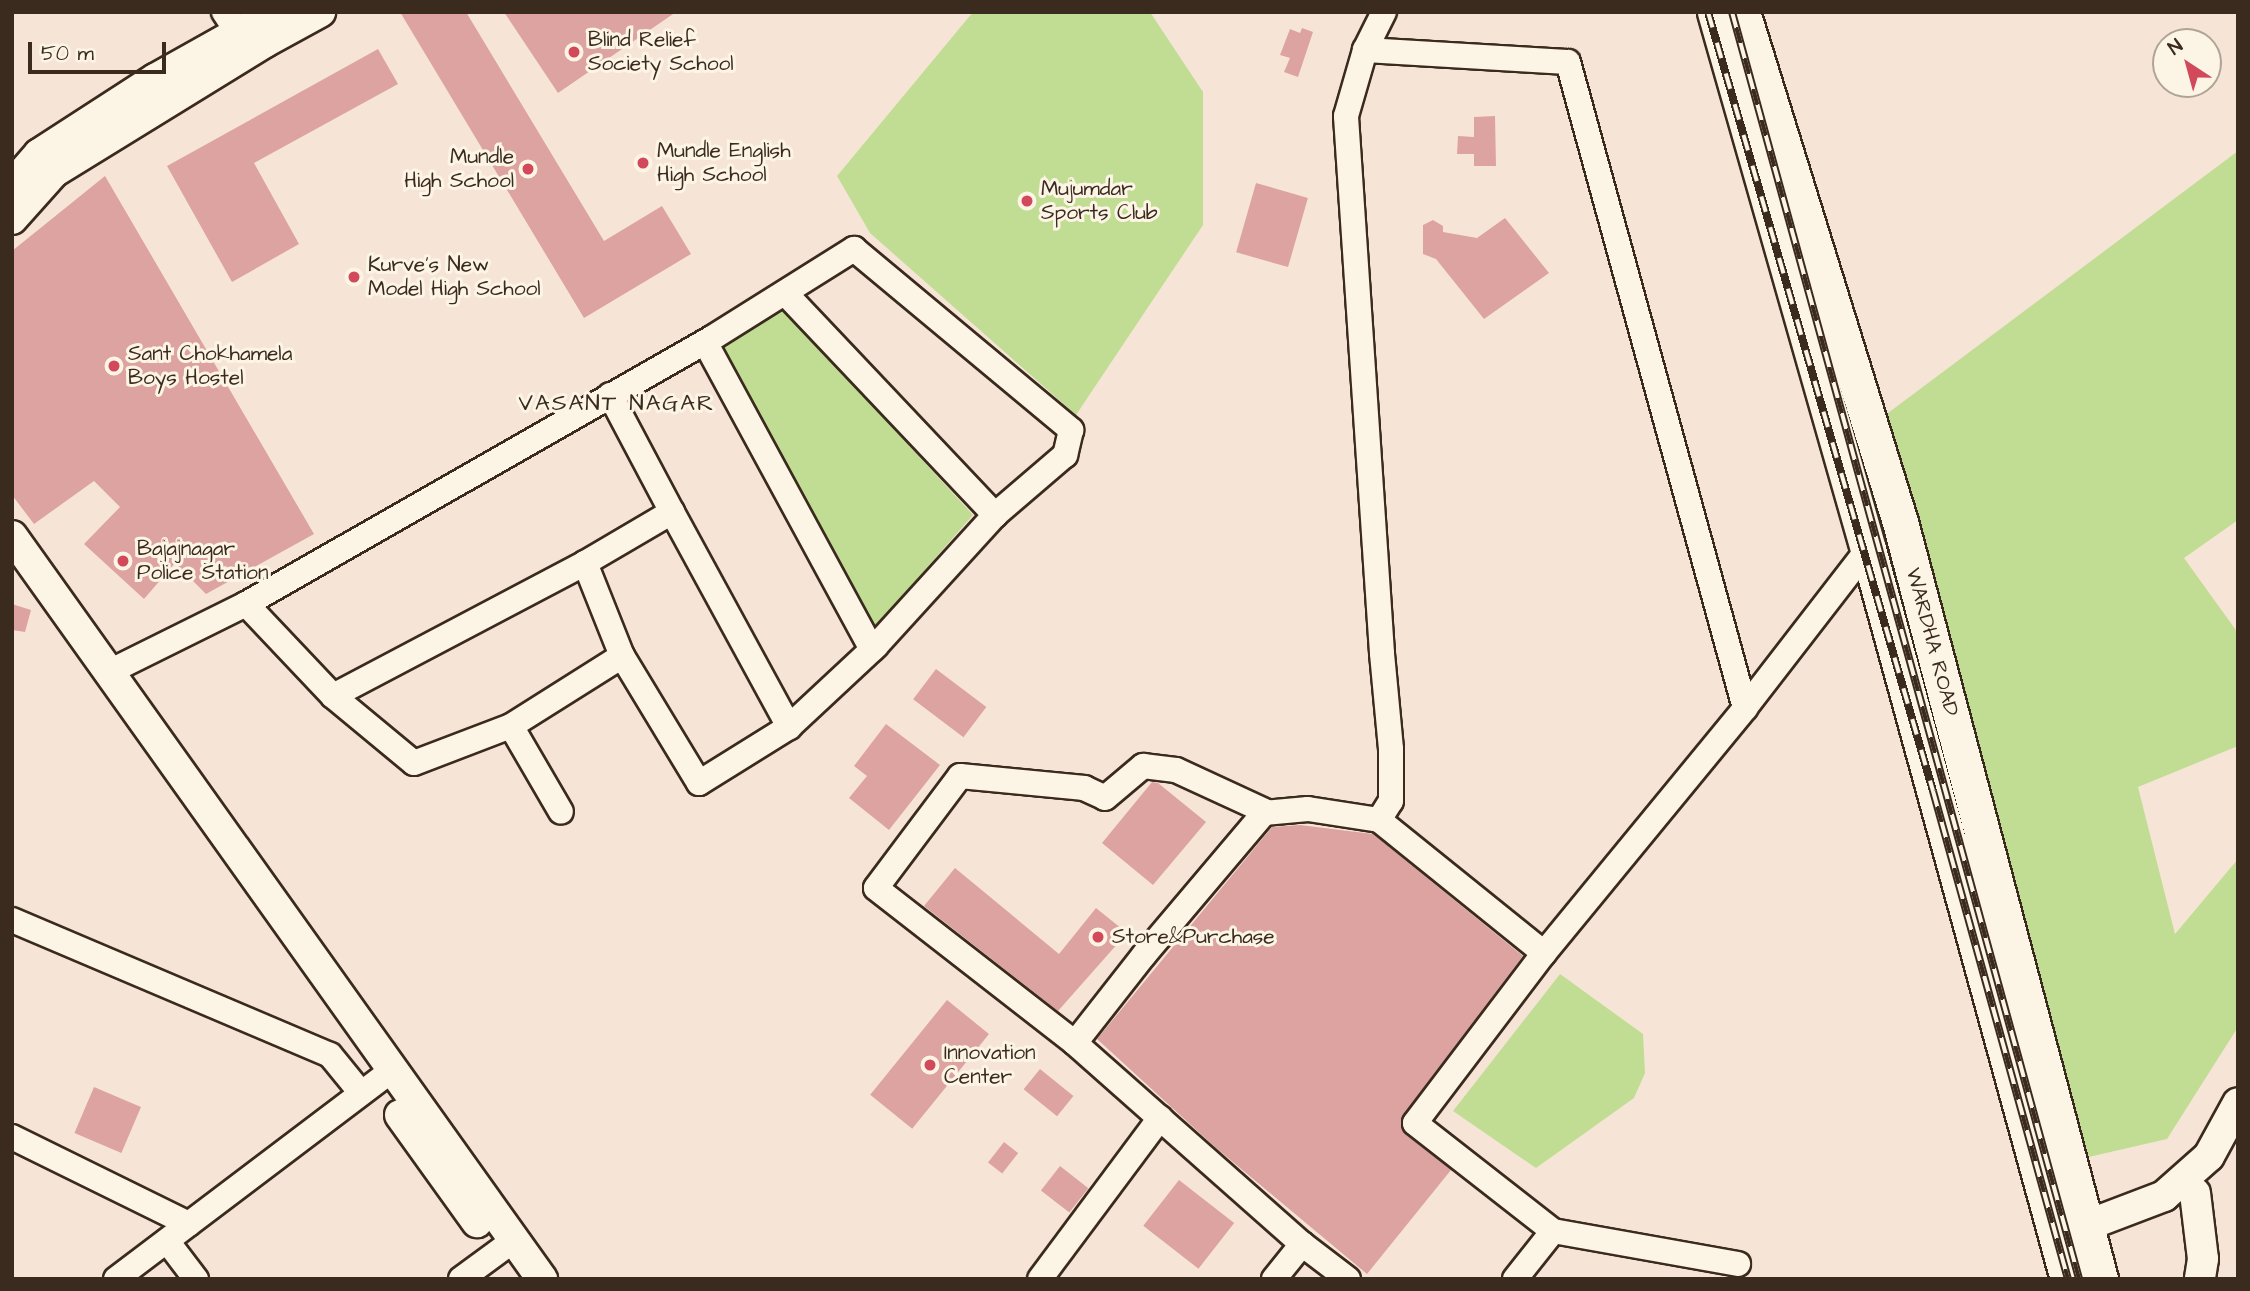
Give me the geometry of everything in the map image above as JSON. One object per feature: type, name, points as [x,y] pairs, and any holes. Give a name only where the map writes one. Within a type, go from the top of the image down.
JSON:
[{"type":"highway","name":"WARDHA ROAD","points":[[1716,12],[1868,549],[2072,1247],[2100,1279]]},
{"type":"highway","name":"WARDHA ROAD","points":[[1742,12],[1900,522],[2072,1247]]},
{"type":"main road","points":[[12,185],[39,154],[155,79],[231,23],[275,12]]},
{"type":"main road","points":[[12,219],[54,172],[265,42],[320,12]]},
{"type":"main road","points":[[12,536],[109,672],[376,1082]]},
{"type":"main road","points":[[12,564],[113,701],[376,1082],[507,1246],[542,1279]]},
{"type":"main road","points":[[2200,1279],[2203,1259],[2203,1176],[2238,1103]]},
{"type":"main road","points":[[2072,1247],[2114,1213],[2164,1196],[2203,1176],[2238,1126]]},
{"type":"main road","points":[[507,1246],[519,1279]]},
{"type":"street","points":[[1379,820],[1391,801],[1391,749],[1382,653],[1346,116],[1365,50],[1384,12]]},
{"type":"street","points":[[1365,50],[1568,62],[1745,708]]},
{"type":"street","points":[[109,672],[246,604],[705,342],[854,249],[1071,430],[1065,455],[995,515],[872,650],[789,727],[699,783],[622,656],[585,563]]},
{"type":"street","points":[[785,293],[995,515]]},
{"type":"street","points":[[705,342],[872,650]]},
{"type":"street","points":[[610,395],[789,727]]},
{"type":"street","points":[[333,696],[585,563],[671,512]]},
{"type":"street","points":[[1738,1264],[1553,1231],[1415,1123],[1544,953],[1745,708],[1868,549]]},
{"type":"street","points":[[246,604],[333,696],[414,763],[511,726],[622,656]]},
{"type":"street","points":[[511,726],[561,811]]},
{"type":"street","points":[[1348,1279],[1302,1244],[1075,1043],[876,888],[960,776],[1084,788],[1105,797],[1143,766],[1176,770],[1267,811],[1308,809],[1379,820],[1544,953]]},
{"type":"street","points":[[1075,1043],[1144,955],[1267,811]]},
{"type":"street","points":[[12,920],[330,1055],[376,1082],[116,1279]]},
{"type":"street","points":[[1040,1279],[1160,1118]]},
{"type":"street","points":[[12,1137],[189,1224]]},
{"type":"street","points":[[1515,1279],[1553,1231]]},
{"type":"street","points":[[167,1241],[196,1279]]},
{"type":"street","points":[[1274,1279],[1302,1244]]},
{"type":"street","points":[[461,1279],[507,1246]]},
{"type":"green space","name":"Mujumdar Sports Club","points":[[973,12],[1150,12],[1203,92],[1203,225],[1076,415],[870,233],[837,176]]},
{"type":"green space","points":[[2238,151],[2238,520],[2184,558],[2238,633],[2238,746],[2138,787],[2175,934],[2238,859],[2238,1027],[2167,1139],[2080,1159],[1884,416]]},
{"type":"green space","points":[[780,306],[973,515],[872,630],[719,347]]},
{"type":"green space","points":[[1560,974],[1643,1034],[1645,1073],[1634,1098],[1536,1168],[1453,1111]]},
{"type":"building","name":"Mundle High School","points":[[400,12],[466,12],[604,241],[662,206],[691,254],[584,318]]},
{"type":"building","name":"Blind Relief Society School","points":[[504,12],[676,12],[558,93]]},
{"type":"building","points":[[1302,28],[1313,32],[1298,77],[1284,72],[1290,58],[1280,55],[1290,29],[1300,33]]},
{"type":"building","points":[[378,49],[398,84],[254,163],[299,244],[232,282],[167,166]]},
{"type":"building","points":[[1495,116],[1496,166],[1474,166],[1474,154],[1457,154],[1458,136],[1474,137],[1474,117]]},
{"type":"building","name":"Sant Chokhamela Boys Hostel","points":[[105,176],[314,534],[206,594],[175,563],[144,599],[84,544],[120,507],[94,481],[34,524],[12,495],[12,251]]},
{"type":"building","points":[[1256,183],[1308,198],[1288,267],[1236,252]]},
{"type":"building","points":[[1505,218],[1549,273],[1484,319],[1436,259],[1423,254],[1423,225],[1433,220],[1443,226],[1443,232],[1477,238]]},
{"type":"building","points":[[12,604],[31,610],[25,632],[12,630]]},
{"type":"building","points":[[936,669],[986,707],[963,737],[913,699]]},
{"type":"building","points":[[886,724],[940,765],[889,830],[849,798],[867,776],[854,766]]},
{"type":"building","points":[[1152,782],[1158,783],[1206,822],[1153,885],[1102,843]]},
{"type":"building","points":[[1300,825],[1373,834],[1523,956],[1403,1115],[1401,1128],[1405,1134],[1451,1170],[1367,1274],[1215,1147],[1097,1039],[1272,827]]},
{"type":"building","points":[[955,868],[1059,954],[1096,908],[1127,933],[1058,1011],[924,906]]},
{"type":"building","name":"Innovation Center","points":[[947,1000],[989,1034],[912,1129],[870,1095]]},
{"type":"building","points":[[1040,1069],[1073,1096],[1057,1116],[1024,1089]]},
{"type":"building","points":[[94,1087],[141,1107],[121,1153],[74,1133]]},
{"type":"building","points":[[1004,1142],[1018,1153],[1002,1174],[988,1162]]},
{"type":"building","points":[[1060,1166],[1088,1188],[1069,1213],[1041,1190]]},
{"type":"building","points":[[1179,1180],[1234,1223],[1198,1269],[1143,1226]]},
{"type":"railway","points":[[1708,12],[1933,791],[2068,1279]]},
{"type":"railway","points":[[1732,12],[2079,1279]]},
{"type":"place","name":"Blind Relief Society School","points":[[574,52]]},
{"type":"place","name":"Mundle English High School","points":[[643,163]]},
{"type":"place","name":"Mundle High School","points":[[528,169]]},
{"type":"place","name":"Mujumdar Sports Club","points":[[1027,201]]},
{"type":"place","name":"Kurve's New Model High School","points":[[354,277]]},
{"type":"place","name":"Sant Chokhamela Boys Hostel","points":[[114,366]]},
{"type":"place","name":"Bajajnagar Police Station","points":[[123,561]]},
{"type":"place","name":"Store&Purchase","points":[[1098,937]]},
{"type":"place","name":"Innovation Center","points":[[930,1065]]},
{"type":"district","name":"VASANT NAGAR","points":[[617,403]]}]
